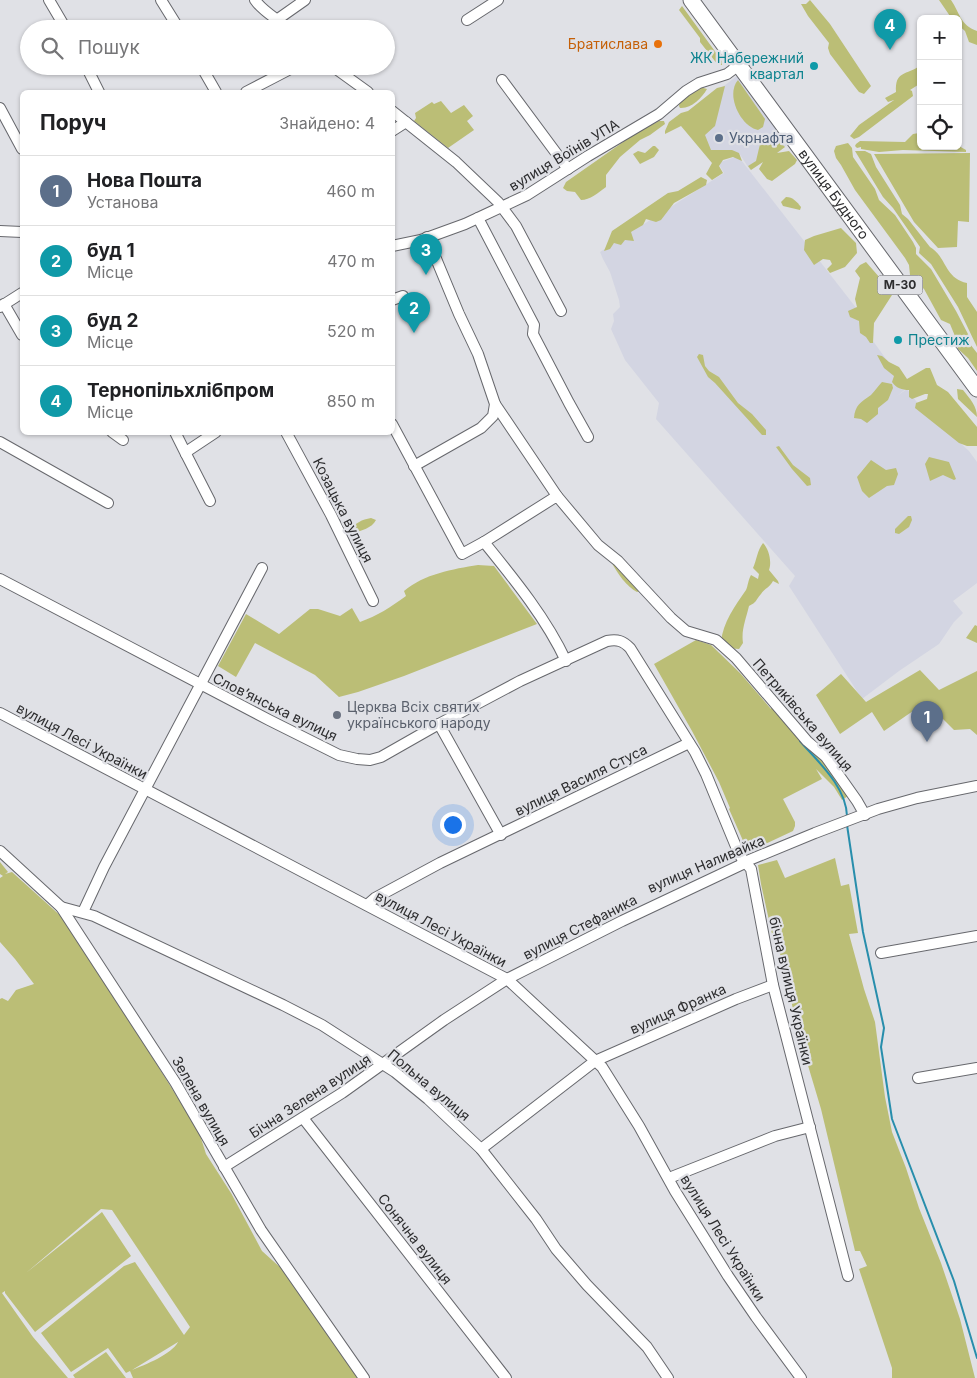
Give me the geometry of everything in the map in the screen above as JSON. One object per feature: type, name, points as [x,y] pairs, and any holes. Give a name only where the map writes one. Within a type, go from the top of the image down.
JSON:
[{"type":"highway","name":"вулиця Будного","points":[[691,0],[977,389]]},
{"type":"street","points":[[49,0],[61,20]]},
{"type":"street","points":[[162,0],[174,20]]},
{"type":"street","points":[[255,0],[260,7],[278,19],[306,0]]},
{"type":"street","points":[[467,20],[498,0]]},
{"type":"street","name":"вулиця Воїнів УПА","points":[[395,245],[427,238],[478,218],[527,195],[659,114],[692,87],[727,74],[739,65]]},
{"type":"street","points":[[90,75],[98,90]]},
{"type":"street","points":[[206,75],[215,90]]},
{"type":"street","points":[[250,90],[279,75]]},
{"type":"street","points":[[344,75],[365,90]]},
{"type":"street","points":[[502,80],[568,169]]},
{"type":"street","points":[[0,108],[20,145]]},
{"type":"street","points":[[395,113],[456,162],[498,202],[516,226],[561,312]]},
{"type":"street","points":[[395,129],[406,122]]},
{"type":"street","points":[[478,218],[534,325],[534,334],[540,348],[588,437]]},
{"type":"street","points":[[0,231],[20,232]]},
{"type":"street","name":"Петриківська вулиця","points":[[427,238],[478,354],[495,404],[557,496],[598,545],[618,561],[671,618],[686,631],[716,640],[736,658],[807,741],[826,757],[865,815]]},
{"type":"street","points":[[20,294],[2,306],[20,332]]},
{"type":"street","points":[[395,299],[403,296]]},
{"type":"street","points":[[414,466],[481,428],[493,416],[495,404]]},
{"type":"street","points":[[395,430],[462,554],[557,496]]},
{"type":"street","points":[[116,435],[123,440]]},
{"type":"street","points":[[176,435],[210,501]]},
{"type":"street","points":[[186,454],[212,435]]},
{"type":"street","name":"Козацька вулиця","points":[[288,435],[331,515],[373,601]]},
{"type":"street","points":[[0,442],[108,503]]},
{"type":"street","points":[[484,542],[511,574],[556,638],[566,661]]},
{"type":"street","points":[[83,912],[104,867],[262,568]]},
{"type":"street","name":"Словʼянська вулиця","points":[[0,579],[200,686],[333,752],[357,759],[370,760],[381,757],[520,681],[607,641],[616,640],[624,642],[630,648],[689,742]]},
{"type":"street","name":"вулиця Лесі Українки","points":[[0,713],[507,979],[595,1061],[608,1076],[675,1191],[728,1276],[801,1378]]},
{"type":"street","points":[[439,724],[501,835]]},
{"type":"street","points":[[689,742],[706,774],[737,849],[746,862]]},
{"type":"street","name":"вулиця Василя Стуса","points":[[367,905],[375,898],[440,863],[689,742]]},
{"type":"street","name":"вулиця Наливайка","points":[[746,862],[878,809],[917,798],[977,786]]},
{"type":"street","name":"Зелена вулиця","points":[[0,852],[62,907],[176,1082],[224,1168],[262,1230],[364,1378]]},
{"type":"street","name":"вулиця Стефаника","points":[[385,1064],[444,1020],[507,979],[622,921],[746,862]]},
{"type":"street","name":"бічна вулиця Українки","points":[[746,862],[751,869],[773,985],[848,1276]]},
{"type":"street","name":"Польна вулиця","points":[[62,907],[83,912],[173,952],[283,1005],[322,1025],[385,1064],[428,1099],[481,1149],[536,1219],[556,1249],[587,1286],[647,1346],[668,1378]]},
{"type":"street","points":[[881,953],[977,936]]},
{"type":"street","name":"вулиця Франка","points":[[481,1149],[595,1061],[736,999],[773,985]]},
{"type":"street","name":"Бічна Зелена вулиця","points":[[224,1168],[385,1064]]},
{"type":"street","points":[[918,1078],[977,1068]]},
{"type":"street","name":"Сонячна вулиця","points":[[303,1118],[506,1378]]},
{"type":"street","points":[[669,1178],[775,1136],[810,1127]]},
{"type":"shaded area","points":[[737,76],[787,145],[750,170],[739,153],[713,160],[683,117]]},
{"type":"shaded area","points":[[738,156],[857,309],[852,312],[907,388],[897,396],[907,389],[919,405],[969,451],[977,462],[977,583],[953,601],[963,613],[954,622],[939,644],[862,699],[789,586],[795,576],[656,419],[659,403],[625,360],[611,329],[614,321],[613,314],[620,307],[619,300],[610,272],[600,252],[724,173],[718,163]]},
{"type":"green space","points":[[810,0],[830,24],[871,86],[864,94],[859,92],[830,54],[829,43],[801,4],[806,4]]},
{"type":"green space","points":[[939,0],[951,0],[959,15],[949,15]]},
{"type":"green space","points":[[682,6],[722,61],[722,65],[718,65],[700,42],[700,38],[679,10]]},
{"type":"green space","points":[[962,19],[977,31],[977,45],[969,42],[962,28]]},
{"type":"green space","points":[[916,68],[917,86],[910,90],[913,96],[859,137],[854,139],[850,136],[859,125],[894,100],[888,102],[885,98],[896,92],[897,80],[902,74]]},
{"type":"green space","points":[[738,80],[765,119],[763,127],[758,130],[746,123],[737,110],[733,94],[734,86]]},
{"type":"green space","points":[[725,86],[715,126],[705,135],[711,150],[732,150],[739,153],[742,161],[733,157],[723,160],[719,166],[723,173],[712,180],[706,174],[712,163],[681,126],[665,134],[665,131],[669,122],[681,113],[688,111],[717,88]]},
{"type":"green space","points":[[700,87],[707,89],[702,96],[692,105],[680,108],[680,101]]},
{"type":"green space","points":[[441,101],[451,113],[464,105],[473,116],[467,121],[474,130],[448,148],[414,121],[416,118],[415,113],[432,102],[434,104]]},
{"type":"green space","points":[[659,121],[664,121],[665,124],[640,140],[620,157],[606,175],[606,187],[597,194],[588,199],[581,200],[575,192],[567,191],[563,188],[566,182],[636,133]]},
{"type":"green space","points":[[917,133],[917,150],[962,150],[962,148],[966,152],[903,150],[879,152],[855,146],[860,141],[905,142],[913,134]]},
{"type":"green space","points":[[766,140],[774,140],[781,143],[785,147],[777,153],[789,151],[797,160],[795,164],[772,181],[767,179],[759,169],[763,162],[751,170],[748,166],[756,161],[760,144]]},
{"type":"green space","points":[[848,143],[852,148],[853,157],[875,189],[879,200],[895,215],[913,242],[916,254],[931,269],[956,311],[968,334],[970,344],[977,353],[977,371],[968,358],[958,349],[950,324],[941,320],[924,289],[910,275],[909,265],[905,258],[855,190],[836,158],[834,151],[836,146]]},
{"type":"green space","points":[[653,146],[659,150],[654,157],[640,164],[633,154],[638,151],[645,153]]},
{"type":"green space","points":[[855,151],[865,151],[871,154],[876,167],[900,205],[902,214],[930,247],[936,251],[954,277],[967,283],[967,297],[977,312],[977,347],[958,307],[931,264],[919,253],[920,247],[883,197]]},
{"type":"green space","points":[[970,153],[969,222],[958,221],[957,247],[938,248],[914,222],[874,154]]},
{"type":"green space","points":[[701,177],[707,180],[706,185],[674,203],[661,220],[656,222],[646,219],[643,225],[631,232],[634,241],[625,240],[621,245],[614,243],[610,249],[604,251],[612,231],[668,193],[678,191]]},
{"type":"green space","points":[[786,197],[796,202],[801,207],[800,210],[783,206],[781,202]]},
{"type":"green space","points":[[841,228],[856,243],[857,253],[845,267],[830,273],[827,269],[832,264],[830,260],[823,259],[814,265],[804,250],[805,240]]},
{"type":"green space","points":[[866,262],[892,295],[874,323],[873,343],[870,343],[860,333],[859,321],[850,317],[848,311],[857,307],[855,299],[860,278],[855,271]]},
{"type":"green space","points":[[699,354],[703,355],[705,366],[709,371],[719,377],[738,403],[752,414],[766,430],[766,435],[762,435],[708,377],[697,357]]},
{"type":"green space","points":[[877,355],[882,356],[899,367],[907,379],[926,368],[930,368],[937,385],[948,392],[977,427],[977,446],[967,446],[959,443],[915,408],[916,403],[927,399],[928,394],[912,399],[909,397],[909,390],[895,386],[892,382],[894,376],[884,368]]},
{"type":"green space","points":[[882,382],[892,384],[893,388],[888,400],[878,408],[878,414],[867,423],[861,419],[854,418],[859,404],[871,395]]},
{"type":"green space","points":[[957,389],[963,390],[971,400],[976,409],[977,417],[958,399]]},
{"type":"green space","points":[[779,446],[793,465],[810,478],[811,485],[807,486],[792,469],[776,447]]},
{"type":"green space","points":[[929,457],[949,462],[956,479],[954,480],[943,475],[930,481],[925,464]]},
{"type":"green space","points":[[871,460],[886,470],[896,468],[898,474],[894,485],[887,486],[869,498],[862,491],[857,477]]},
{"type":"green space","points":[[908,516],[911,516],[912,520],[909,527],[899,534],[895,533],[895,529]]},
{"type":"green space","points":[[371,518],[376,520],[369,527],[353,533],[351,531],[359,522]]},
{"type":"green space","points":[[763,543],[769,556],[769,570],[779,584],[773,581],[755,602],[749,606],[743,629],[743,643],[739,649],[727,648],[721,642],[724,628],[730,614],[746,590],[751,575],[758,579],[759,574],[753,568]]},
{"type":"green space","points":[[613,562],[642,590],[637,592],[630,587],[617,571]]},
{"type":"green space","points":[[478,565],[494,566],[537,624],[404,676],[339,697],[315,675],[255,643],[236,677],[218,666],[246,614],[279,634],[310,609],[318,609],[340,616],[352,608],[360,622],[395,604],[406,596],[404,591],[420,580]]},
{"type":"green space","points":[[975,625],[977,626],[977,643],[966,638]]},
{"type":"green space","points":[[696,640],[711,645],[740,673],[771,709],[772,706],[823,758],[848,796],[842,800],[834,787],[816,769],[822,779],[783,799],[795,822],[793,831],[748,852],[719,782],[654,664]]},
{"type":"green space","points":[[920,670],[939,690],[977,671],[977,735],[970,729],[954,730],[926,702],[884,731],[872,712],[840,734],[816,695],[841,674],[866,702]]},
{"type":"green space","points":[[835,858],[841,886],[849,884],[858,933],[849,934],[875,1022],[885,1097],[892,1132],[960,1319],[975,1378],[892,1378],[892,1368],[859,1269],[867,1266],[860,1251],[855,1251],[821,1109],[798,1032],[782,959],[772,934],[758,865],[777,860],[785,878]]},
{"type":"green space","points":[[0,862],[8,872],[5,874],[12,872],[63,918],[199,1132],[206,1154],[231,1193],[262,1251],[282,1269],[360,1378],[133,1378],[130,1371],[126,1373],[108,1348],[71,1372],[41,1333],[124,1266],[135,1262],[184,1335],[190,1327],[112,1210],[101,1209],[26,1273],[102,1212],[131,1256],[35,1332],[5,1291],[2,1293],[33,1337],[68,1378],[0,1378],[0,999],[8,1001],[16,990],[34,984],[0,942],[0,878],[3,876],[0,874]],"holes":[[[178,1342],[158,1359],[132,1370]]]},
{"type":"green space","points":[[106,1352],[126,1378],[75,1378],[73,1375]]},
{"type":"waterway","points":[[800,741],[830,775],[842,795],[847,816]]},
{"type":"waterway","points":[[847,825],[863,932],[884,1028],[881,1047],[892,1119],[954,1281],[977,1358]]},
{"type":"place","name":"Братислава","points":[[658,44]]},
{"type":"place","name":"Тернопільхлібпром","points":[[890,50]]},
{"type":"place","name":"ЖК Набережний квартал","points":[[814,66]]},
{"type":"place","name":"Укрнафта","points":[[719,138]]},
{"type":"place","name":"буд 2","points":[[426,275]]},
{"type":"place","name":"буд 1","points":[[414,333]]},
{"type":"place","name":"Престиж","points":[[898,340]]},
{"type":"place","name":"Церква Всіх святих українського народу","points":[[337,715]]},
{"type":"place","name":"Нова Пошта","points":[[927,742]]}]
